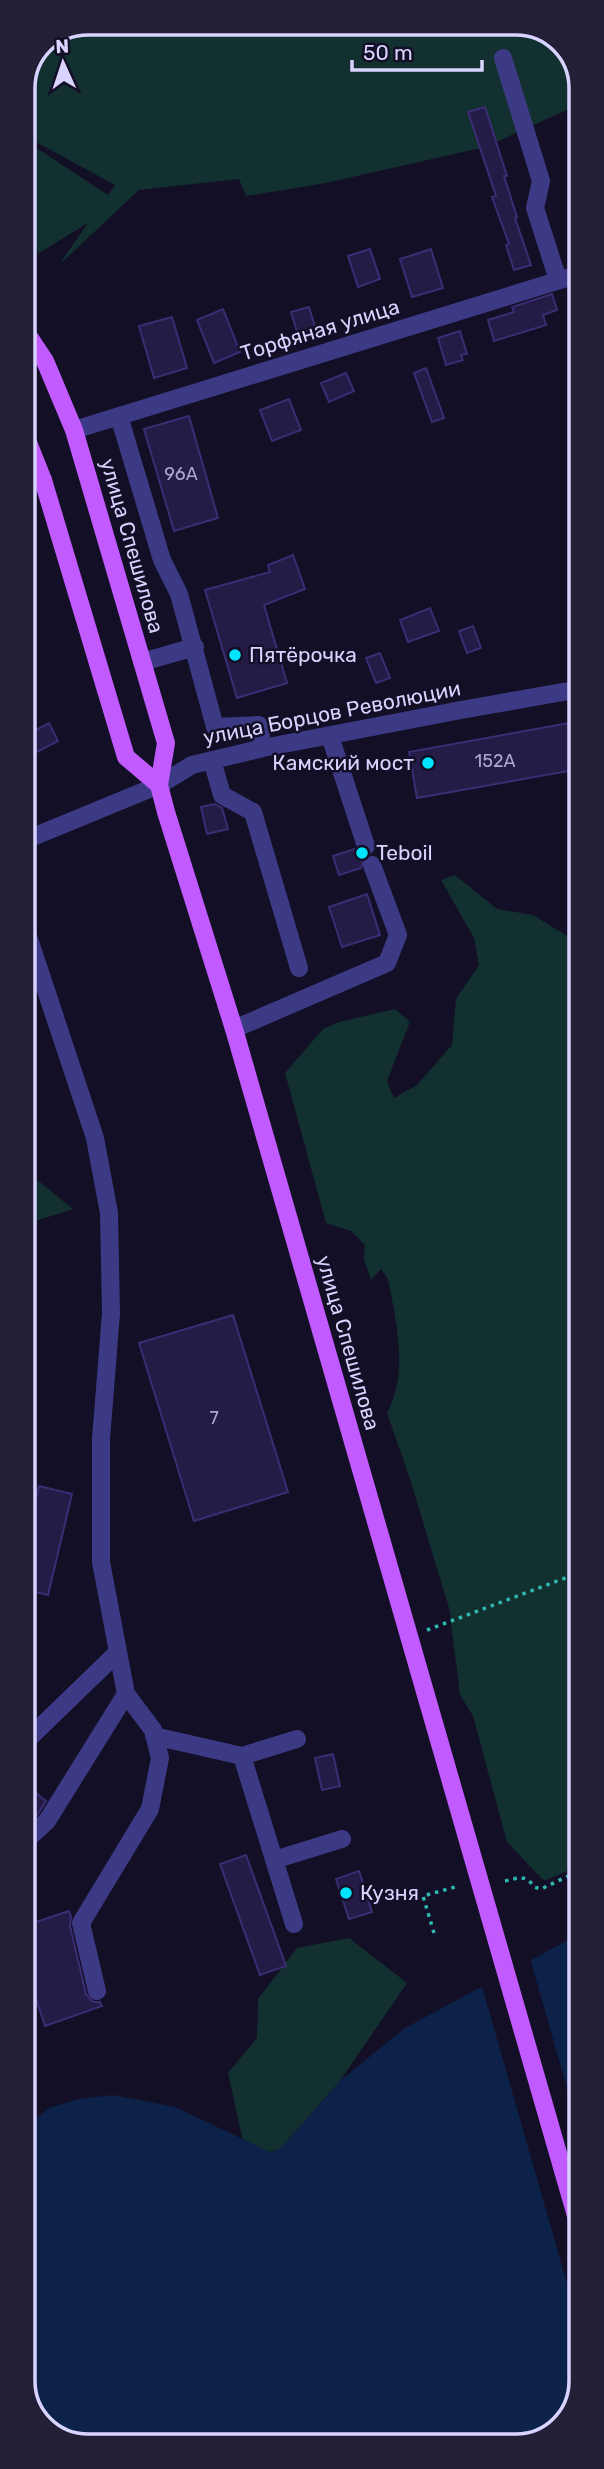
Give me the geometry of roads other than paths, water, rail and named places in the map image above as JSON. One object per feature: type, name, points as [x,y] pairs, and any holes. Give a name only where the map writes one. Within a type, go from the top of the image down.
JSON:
[{"type":"main road","name":"улица Спешилова","points":[[35,345],[45,360],[74,430],[166,743],[159,785],[234,1029],[569,2191]]},
{"type":"main road","points":[[35,460],[126,757],[159,785]]},
{"type":"street","points":[[503,58],[541,181],[535,208],[558,281]]},
{"type":"street","name":"Торфяная улица","points":[[74,430],[569,278]]},
{"type":"street","points":[[119,416],[162,560],[179,594],[215,727],[259,725],[263,748]]},
{"type":"street","points":[[35,482],[43,480]]},
{"type":"street","points":[[142,662],[195,647]]},
{"type":"street","name":"улица Борцов Революции","points":[[35,836],[159,785],[192,765],[263,748],[569,691]]},
{"type":"street","points":[[330,736],[366,846]]},
{"type":"street","points":[[212,760],[222,795],[253,812],[299,968]]},
{"type":"street","points":[[234,1029],[387,962],[398,934],[372,865]]},
{"type":"street","points":[[35,957],[96,1138],[109,1213],[111,1313],[101,1439],[101,1562],[126,1694],[153,1730],[160,1758],[150,1809],[80,1923],[97,1991]]},
{"type":"street","points":[[35,1732],[118,1651]]},
{"type":"street","points":[[35,1832],[47,1821],[126,1694]]},
{"type":"street","points":[[154,1736],[242,1756],[297,1739]]},
{"type":"street","points":[[242,1756],[294,1924]]},
{"type":"street","points":[[274,1860],[342,1839]]},
{"type":"water","points":[[569,1939],[569,2381],[565,2401],[556,2416],[536,2430],[516,2434],[85,2434],[68,2430],[53,2421],[39,2401],[35,2381],[35,2120],[49,2108],[78,2099],[113,2095],[175,2107],[270,2152],[280,2149],[340,2081],[405,2028]]},
{"type":"place","name":"Пятёрочка","points":[[235,655]]},
{"type":"place","name":"Камский мост","points":[[428,763]]},
{"type":"place","name":"Teboil","points":[[362,853]]},
{"type":"place","name":"Кузня","points":[[346,1893]]}]
